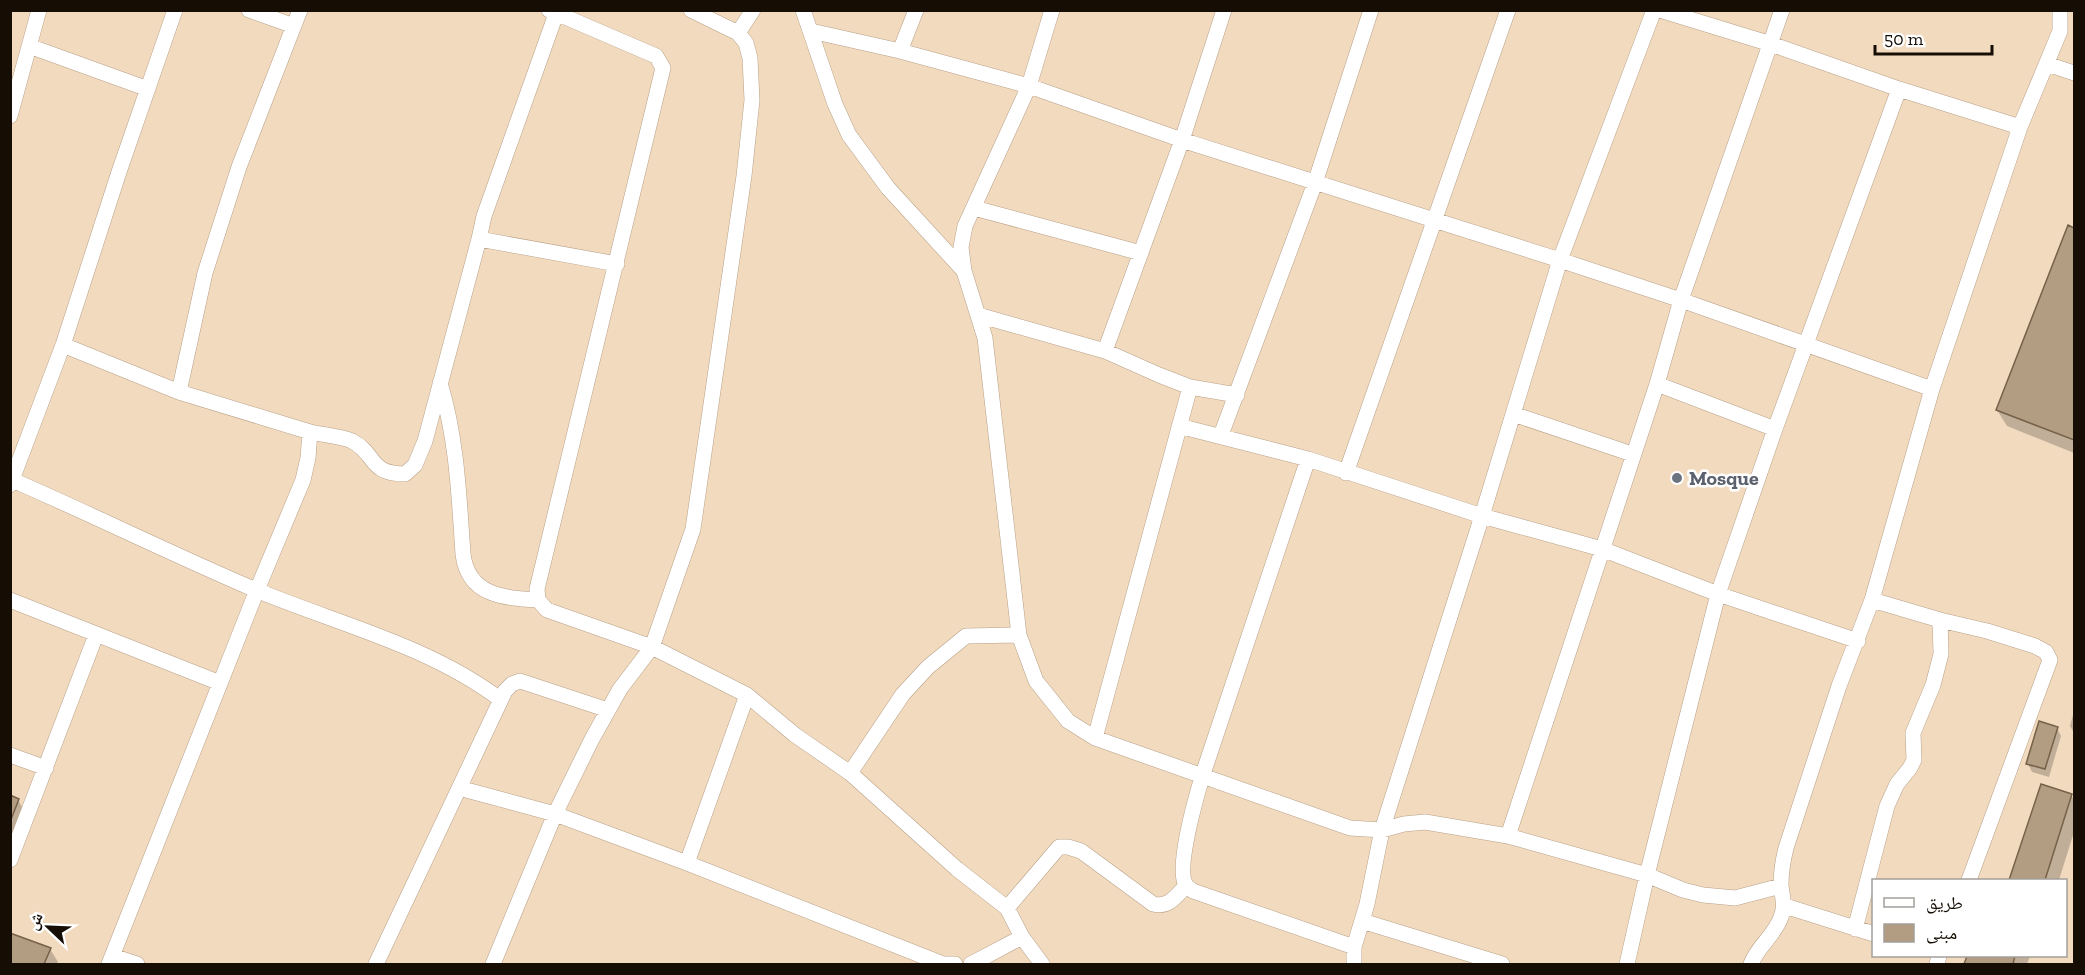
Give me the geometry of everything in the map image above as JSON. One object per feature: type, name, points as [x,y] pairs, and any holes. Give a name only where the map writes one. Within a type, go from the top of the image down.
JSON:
[{"type":"street","points":[[10,116],[39,10]]},
{"type":"street","points":[[175,10],[63,345],[11,481],[257,590],[406,648],[471,679],[501,700]]},
{"type":"street","points":[[249,10],[294,26]]},
{"type":"street","points":[[179,392],[205,273],[239,167],[300,10]]},
{"type":"street","points":[[493,964],[555,814],[592,739],[620,690],[652,647],[693,529],[742,188],[752,100],[750,57],[746,43],[738,33],[691,10]]},
{"type":"street","points":[[738,33],[753,10]]},
{"type":"street","points":[[803,10],[835,104],[849,135],[888,188],[964,271]]},
{"type":"street","points":[[900,51],[916,10]]},
{"type":"street","points":[[1052,10],[1029,86],[965,226],[961,247],[964,271],[986,338],[1019,635],[1036,681],[1068,721],[1095,738],[1203,774],[1350,828],[1382,830],[1404,824],[1425,822],[1508,836],[1647,875],[1683,890],[1722,897],[1735,898],[1781,886]]},
{"type":"street","points":[[1105,351],[1182,140],[1224,10]]},
{"type":"street","points":[[1221,435],[1315,183],[1371,10]]},
{"type":"street","points":[[1346,473],[1508,10]]},
{"type":"street","points":[[1354,964],[1354,947],[1382,830],[1482,516],[1560,260],[1653,10]]},
{"type":"street","points":[[1660,10],[1771,44],[1899,89],[2020,127]]},
{"type":"street","points":[[1508,836],[1632,454],[1657,384],[1681,300],[1782,10]]},
{"type":"street","points":[[1751,964],[1776,929],[1785,906],[1781,886],[1782,864],[1786,848],[1839,686],[1872,600],[1932,389],[2020,127],[2060,31],[2060,10]]},
{"type":"street","points":[[63,345],[179,392],[310,432],[352,441],[374,465],[389,474],[405,474],[415,465],[424,441],[484,216],[553,12],[656,56],[663,68],[537,589],[538,600],[547,610],[652,647],[747,695],[795,735],[850,773],[957,869],[1007,908],[1022,937],[1042,964]]},
{"type":"street","points":[[811,31],[900,51],[1029,86],[1182,140],[1681,300],[1932,389]]},
{"type":"street","points":[[29,46],[148,89]]},
{"type":"street","points":[[2047,64],[2074,73]]},
{"type":"street","points":[[1626,964],[1718,594],[1775,429],[1899,89]]},
{"type":"street","points":[[974,208],[1141,254]]},
{"type":"street","points":[[479,239],[617,264]]},
{"type":"street","points":[[978,315],[1105,351],[1190,387],[1237,395]]},
{"type":"street","points":[[440,383],[450,416],[463,554],[467,572],[478,587],[492,593],[538,600]]},
{"type":"street","points":[[1657,384],[1775,429]]},
{"type":"street","points":[[1095,738],[1190,387]]},
{"type":"street","points":[[1513,414],[1632,454]]},
{"type":"street","points":[[1179,426],[1308,459],[1482,516],[1602,549],[1718,594],[1858,641]]},
{"type":"street","points":[[136,964],[111,960],[257,590],[303,480],[310,432]]},
{"type":"street","points":[[1308,459],[1203,774],[1188,826],[1183,877],[1186,886],[1193,891],[1354,947]]},
{"type":"street","points":[[10,600],[220,683]]},
{"type":"street","points":[[1872,600],[2035,646],[2046,652],[2050,660],[1969,879]]},
{"type":"street","points":[[1855,929],[1887,806],[1897,784],[1914,760],[1913,733],[1933,685],[1941,654],[1940,620]]},
{"type":"street","points":[[10,860],[96,635]]},
{"type":"street","points":[[850,773],[903,694],[928,667],[966,636],[1019,635]]},
{"type":"street","points":[[376,964],[501,700],[512,684],[520,681],[608,710]]},
{"type":"street","points":[[687,863],[747,695]]},
{"type":"street","points":[[10,755],[46,768]]},
{"type":"street","points":[[459,788],[555,814],[687,863],[943,964],[955,964]]},
{"type":"street","points":[[1007,908],[1059,847],[1081,851],[1153,904],[1160,906],[1168,904],[1186,886]]},
{"type":"street","points":[[1785,906],[1872,933]]},
{"type":"street","points":[[1362,921],[1502,964]]},
{"type":"street","points":[[971,964],[1022,937]]},
{"type":"building","points":[[2068,225],[2074,228],[2074,440],[1996,410]]},
{"type":"building","points":[[2039,721],[2058,727],[2045,769],[2026,764]]},
{"type":"building","points":[[2041,784],[2072,794],[2045,879],[2009,879]]},
{"type":"building","points":[[10,795],[19,799],[10,822]]},
{"type":"building","points":[[10,933],[51,948],[44,964],[10,964]]},
{"type":"building","points":[[1967,957],[2015,957],[2013,964],[1964,964]]},
{"type":"place","name":"Mosque","points":[[1677,478]]}]
